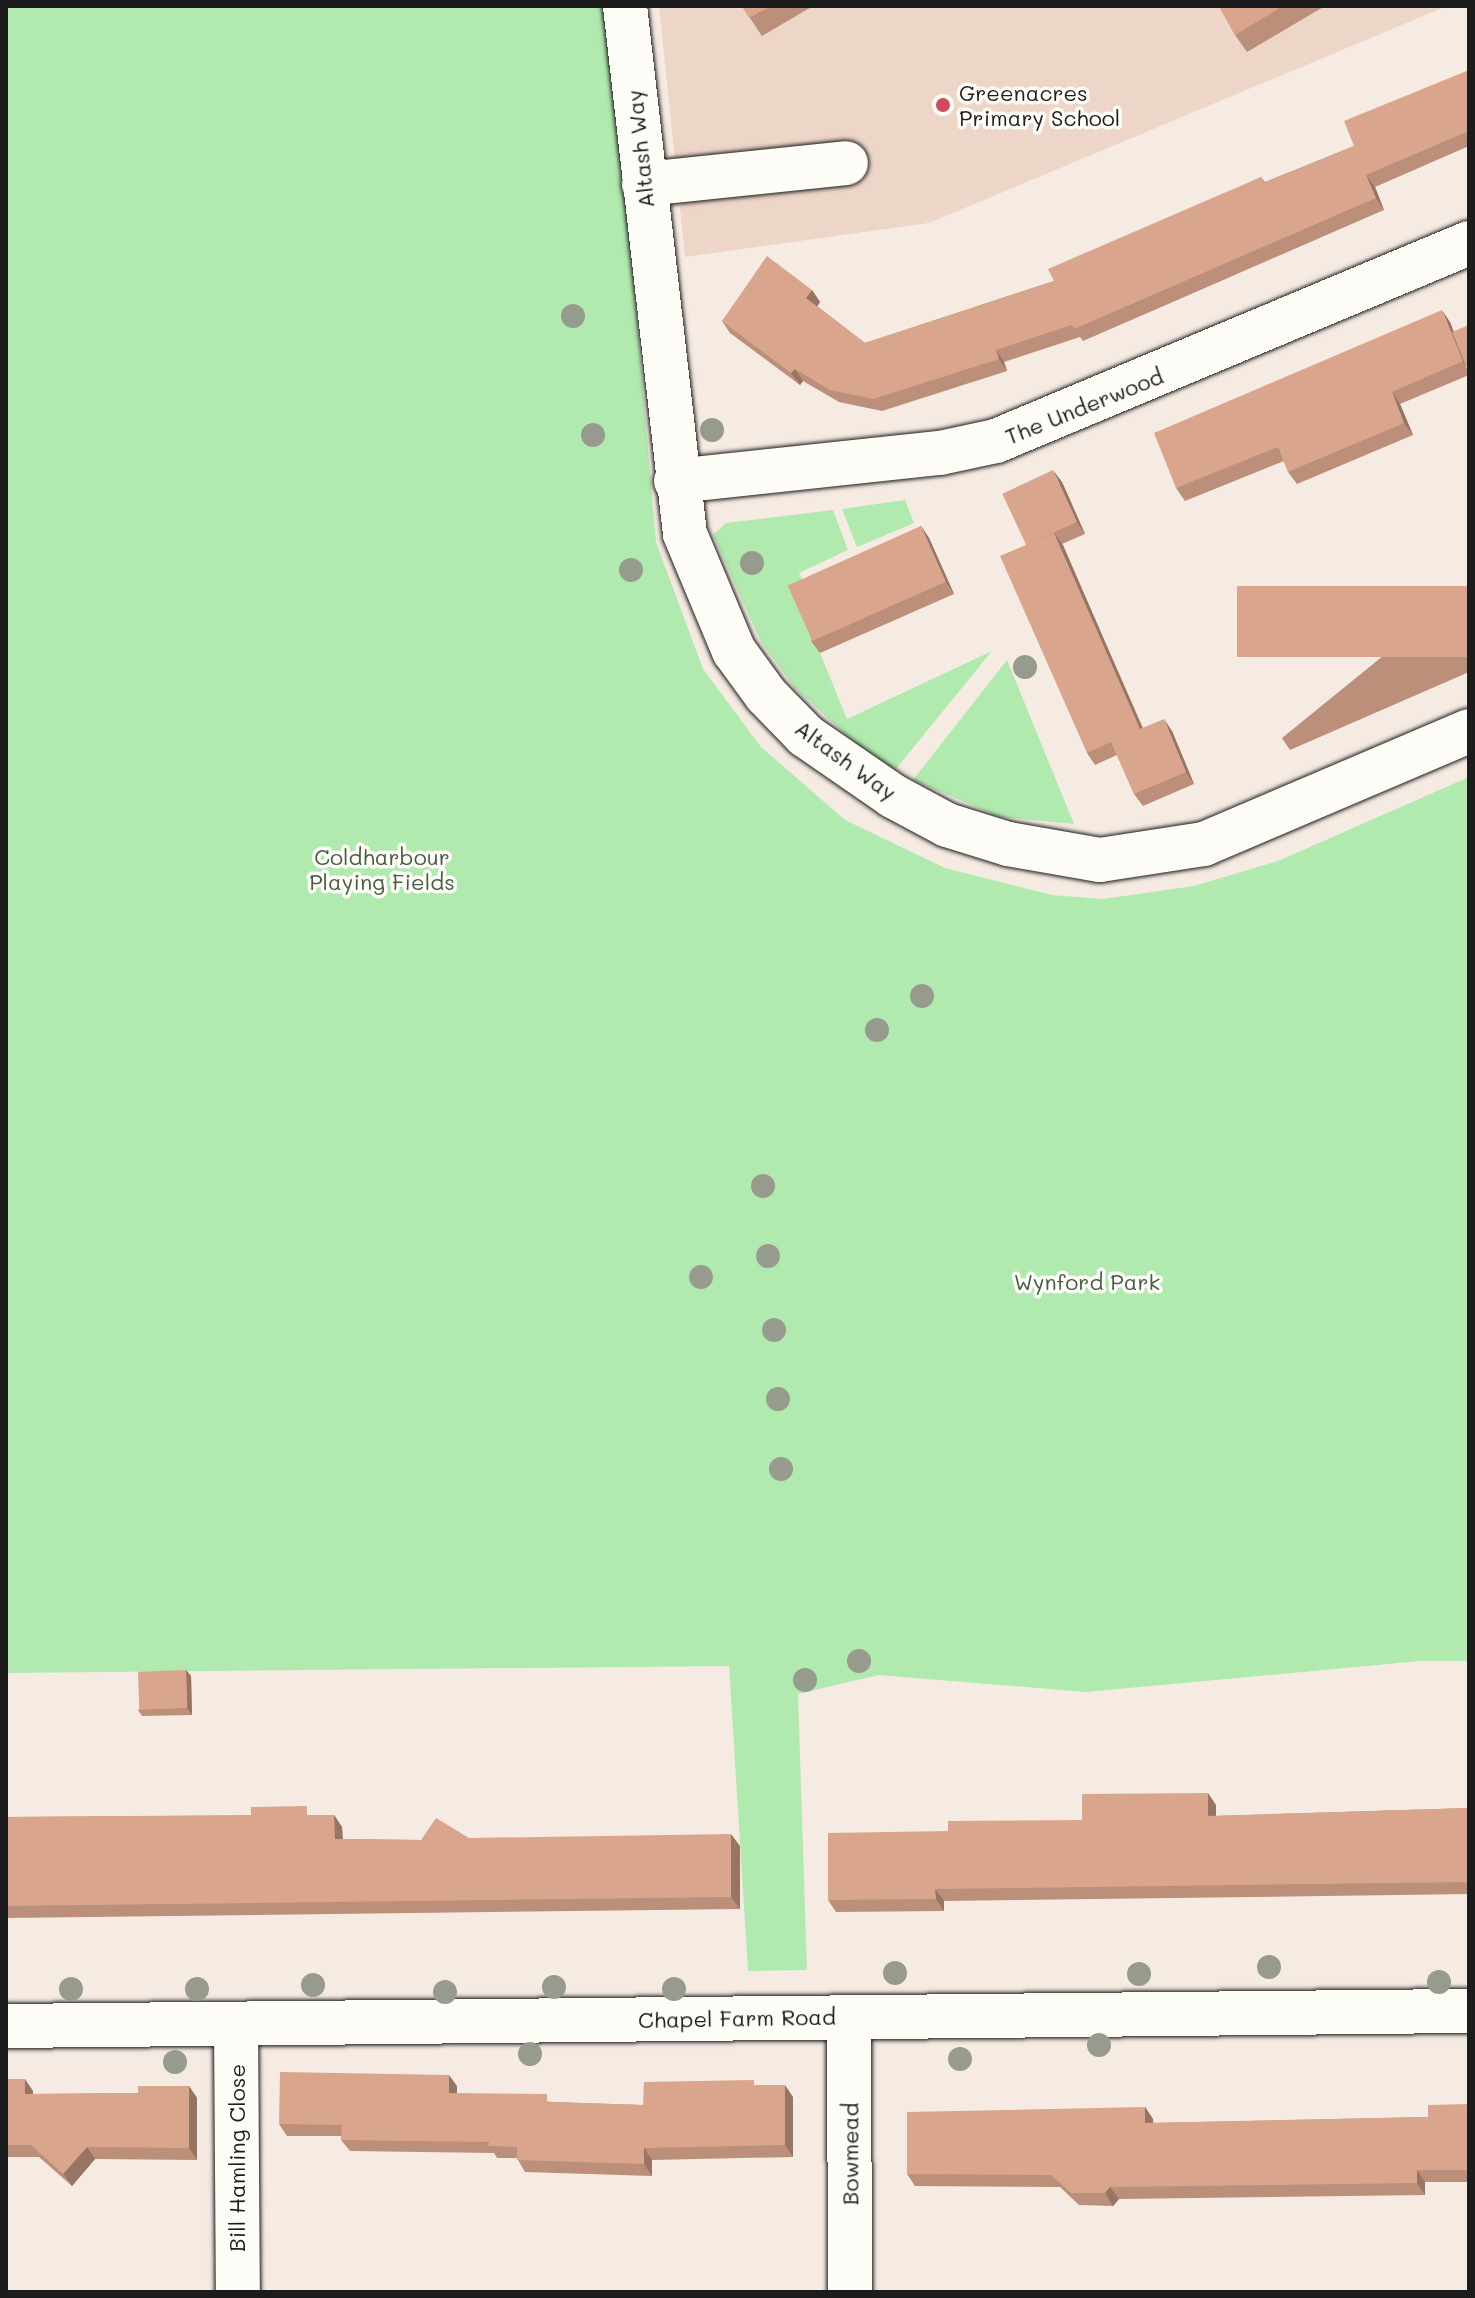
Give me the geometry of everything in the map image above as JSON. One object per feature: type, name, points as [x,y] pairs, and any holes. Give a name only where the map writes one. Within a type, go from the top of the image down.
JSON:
[{"type":"street","name":"Altash Way","points":[[625,6],[676,481],[685,534],[734,651],[766,695],[806,736],[893,796],[947,825],[996,841],[1100,860],[1204,844],[1469,731]]},
{"type":"street","points":[[644,184],[846,163]]},
{"type":"street","name":"The Underwood","points":[[676,481],[940,453],[996,441],[1067,416],[1469,243]]},
{"type":"street","name":"Chapel Farm Road","points":[[6,2026],[1469,2011]]},
{"type":"street","name":"Bowmead","points":[[849,2017],[850,2292]]},
{"type":"street","name":"Bill Hamling Close","points":[[236,2024],[238,2292]]},
{"type":"shaded area","name":"Greenacres Primary School","points":[[659,6],[1447,6],[929,223],[685,257]]},
{"type":"green space","name":"Coldharbour Playing Fields","points":[[6,6],[610,6],[656,542],[703,669],[761,747],[845,820],[945,868],[1052,895],[1103,899],[1194,886],[1278,861],[1469,777],[1469,1661],[1420,1661],[1086,1692],[879,1675],[798,1694],[807,1970],[748,1971],[729,1666],[6,1673]]},
{"type":"green space","points":[[905,500],[914,523],[857,547],[842,509]]},
{"type":"green space","points":[[833,510],[848,550],[799,573],[808,591],[820,653],[847,719],[992,651],[895,770],[861,749],[794,687],[761,642],[713,535],[726,523]]},
{"type":"green space","points":[[1007,660],[1074,824],[1000,817],[913,780]]},
{"type":"building","points":[[742,6],[771,6],[749,18]]},
{"type":"building","points":[[1219,6],[1283,6],[1235,35]]},
{"type":"building","points":[[1469,70],[1469,131],[1366,175],[1376,198],[1074,329],[1072,325],[996,350],[999,359],[873,399],[830,390],[795,369],[791,373],[722,321],[767,256],[812,290],[806,298],[865,343],[1054,281],[1048,269],[1261,177],[1264,183],[1354,146],[1344,121]]},
{"type":"building","points":[[1442,310],[1463,361],[1392,392],[1404,423],[1288,472],[1278,447],[1176,488],[1154,433]]},
{"type":"building","points":[[1469,325],[1469,373],[1452,332]]},
{"type":"building","points":[[1053,470],[1077,522],[1026,545],[1002,494]]},
{"type":"building","points":[[921,526],[946,582],[812,641],[788,585]]},
{"type":"building","points":[[1054,533],[1140,729],[1164,719],[1186,772],[1134,794],[1111,742],[1087,753],[1000,556]]},
{"type":"building","points":[[1237,586],[1469,586],[1469,657],[1237,657]]},
{"type":"building","points":[[186,1670],[187,1708],[139,1710],[138,1672]]},
{"type":"building","points":[[1208,1793],[1208,1816],[1469,1808],[1469,1882],[935,1889],[936,1899],[828,1900],[828,1833],[948,1831],[948,1821],[1082,1820],[1082,1794]]},
{"type":"building","points":[[307,1806],[307,1815],[334,1815],[335,1839],[421,1840],[436,1818],[469,1838],[731,1834],[731,1897],[6,1906],[6,1817],[251,1815],[251,1807]]},
{"type":"building","points":[[280,2072],[449,2075],[449,2093],[547,2094],[547,2102],[643,2105],[644,2082],[754,2080],[754,2085],[785,2085],[785,2145],[644,2148],[644,2164],[517,2160],[517,2147],[488,2146],[489,2142],[341,2140],[342,2125],[279,2124]]},
{"type":"building","points":[[6,2079],[25,2079],[25,2094],[138,2093],[138,2086],[189,2086],[189,2148],[87,2147],[63,2174],[31,2145],[6,2145]]},
{"type":"building","points":[[1469,2104],[1469,2170],[1417,2170],[1417,2183],[1110,2187],[1105,2193],[1071,2193],[1051,2175],[907,2174],[907,2112],[1145,2107],[1145,2123],[1428,2117],[1428,2105]]},
{"type":"place","name":"Greenacres Primary School","points":[[943,105]]},
{"type":"park label","name":"Wynford Park","points":[[1087,1282]]}]
